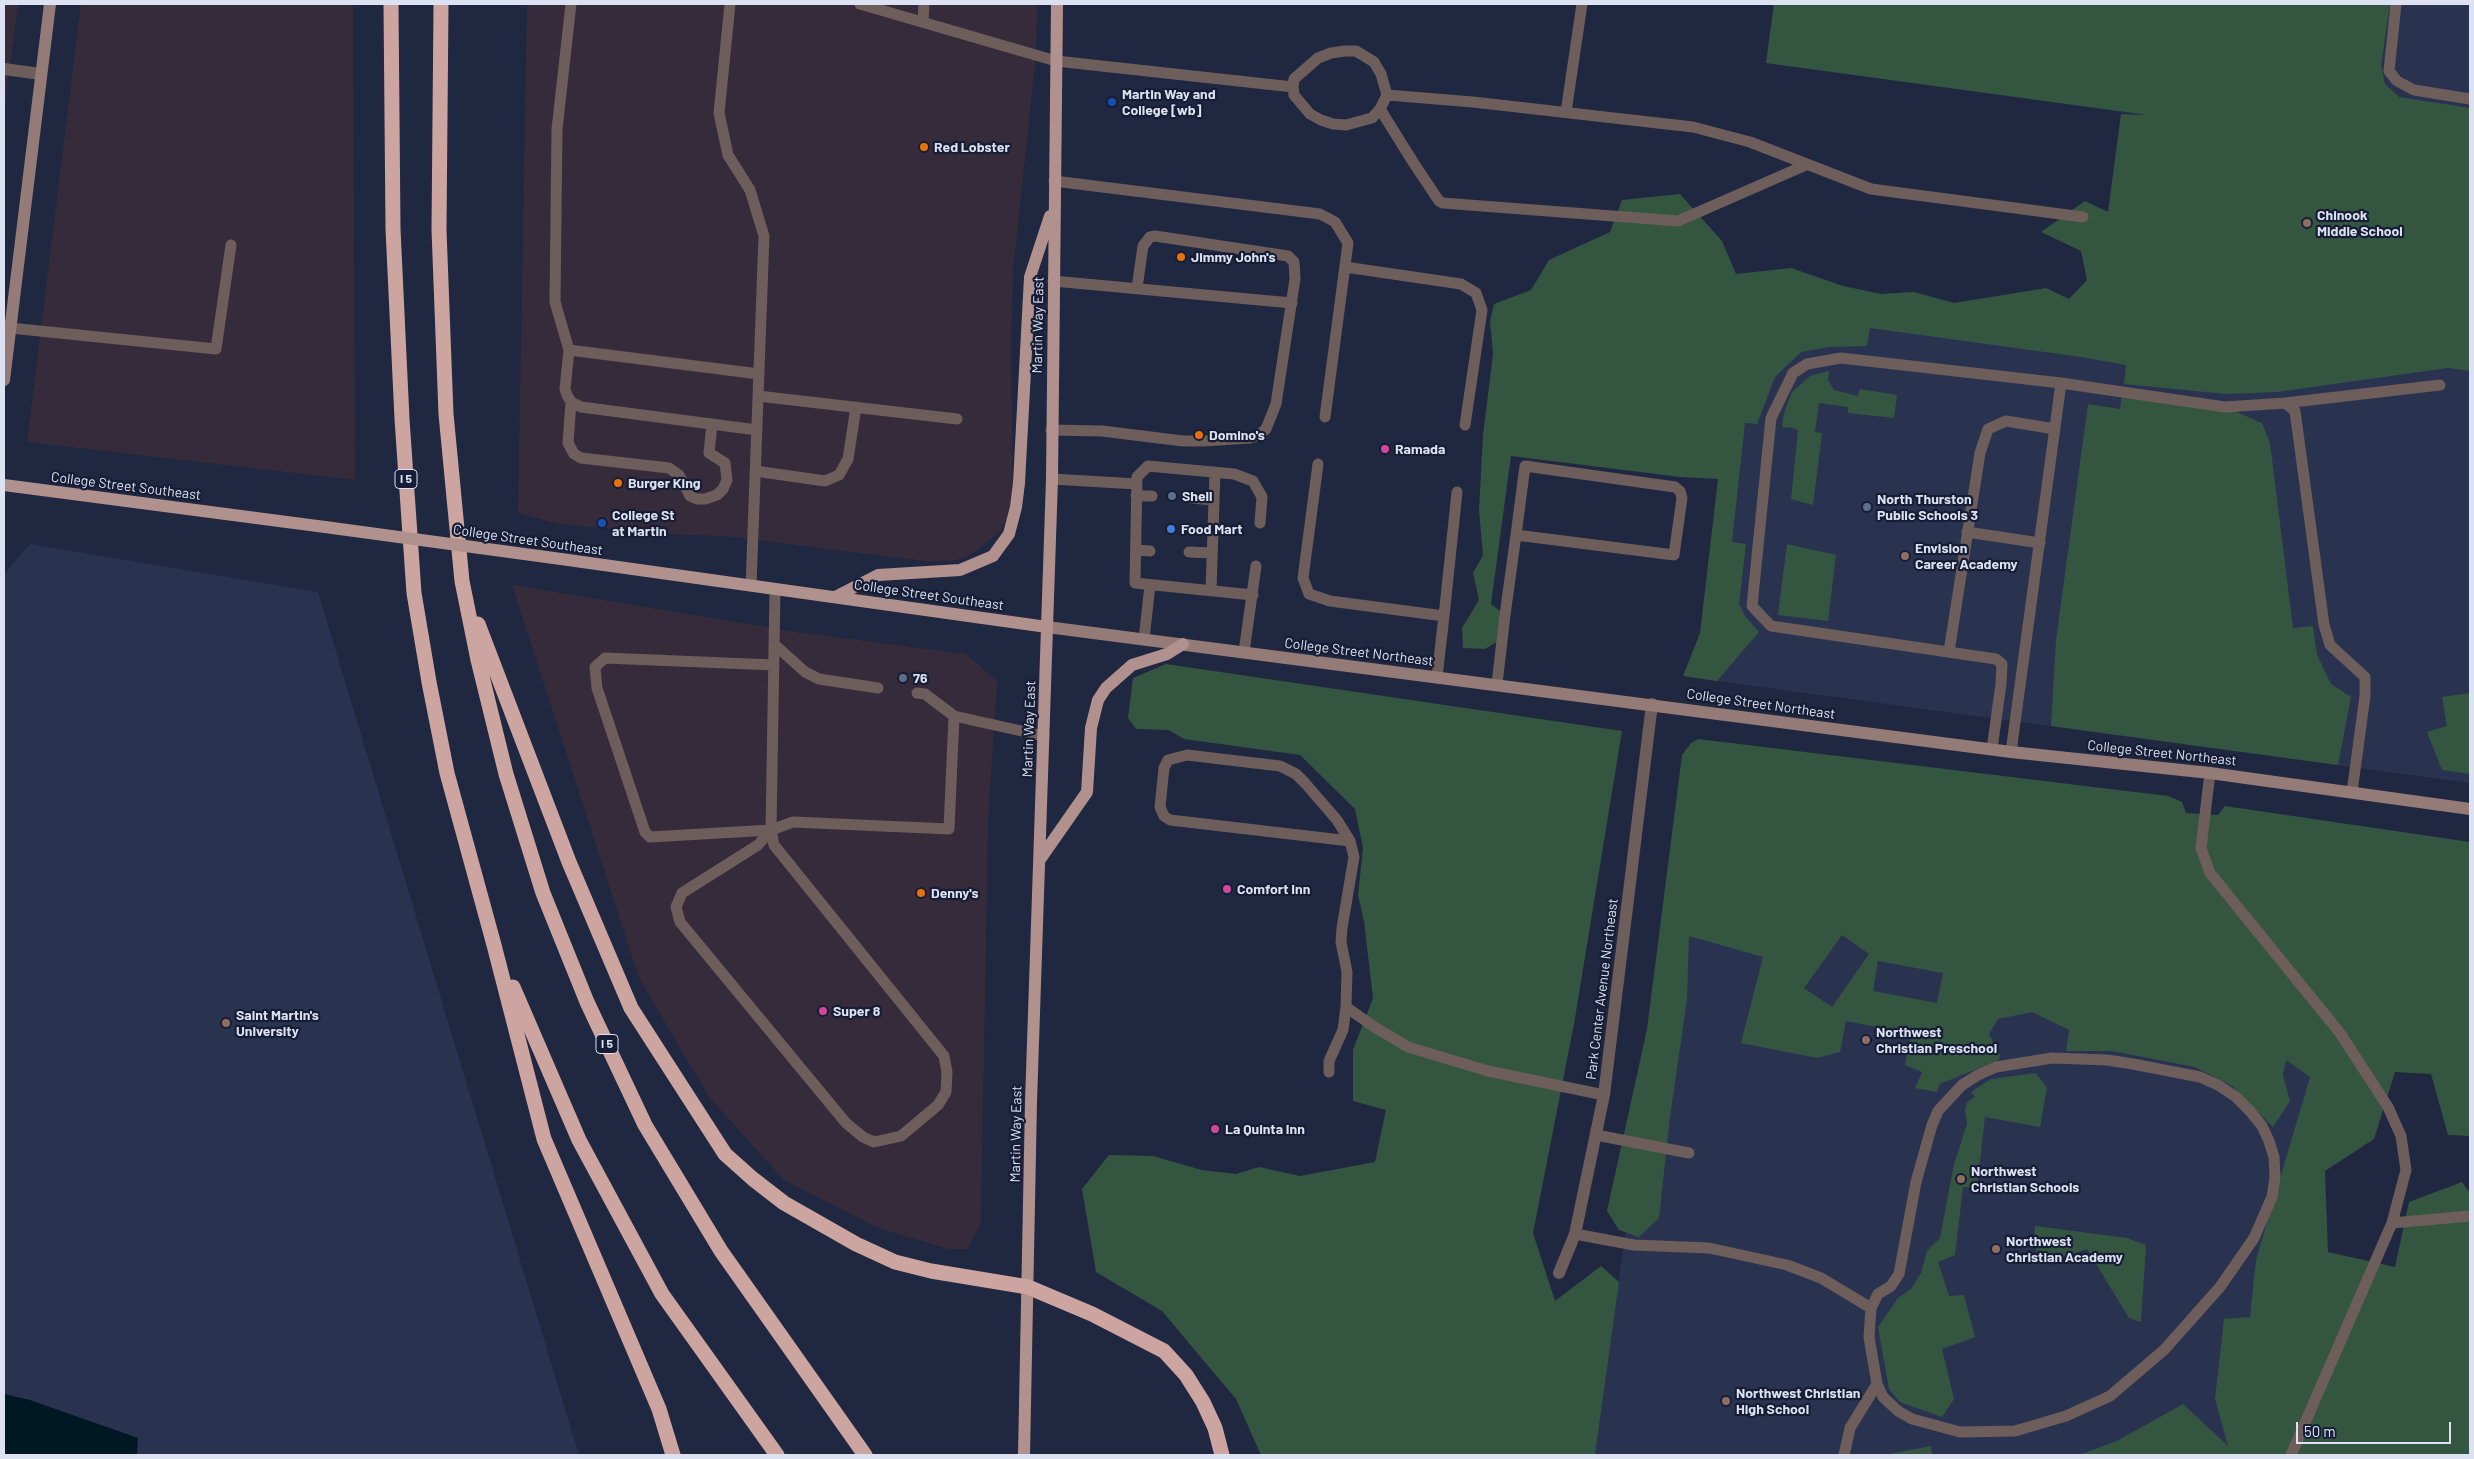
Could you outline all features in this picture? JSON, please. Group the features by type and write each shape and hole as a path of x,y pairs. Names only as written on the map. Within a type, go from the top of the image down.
{"highway":[{"name":"I 5","path":"391,4 393,229 414,592 447,773 494,945 579,1140 662,1294 777,1455"},
{"name":"I 5","path":"441,4 439,230 446,414 462,581 478,660 506,774 543,893 587,1002 645,1125 721,1251 865,1455"},
{"path":"462,581 569,862 631,1008 725,1154 784,1203 856,1244 895,1262 931,1271 1028,1287 1092,1314 1164,1352 1186,1375 1203,1402 1215,1428 1222,1455"},
{"path":"494,945 544,1139 659,1409 673,1455"}],"main road":[{"name":"Martin Way East","path":"1024,1455 1031,1102 1041,858 1052,479 1051,430 1057,4"},
{"path":"835,597 878,575 960,570 993,556 1009,534 1016,507 1019,483 1030,277 1054,204"},
{"name":"College Street Southeast","path":"4,485 561,559 1047,627"},
{"path":"1041,858 1087,792 1092,728 1098,700 1106,688 1132,665 1167,654 1183,644"}],"street":[{"path":"4,380 50,4"},
{"path":"4,69 41,74"},
{"name":"College Street Northeast","path":"1047,627 2011,752 2210,773 2470,810"},
{"name":"Park Center Avenue Northeast","path":"1559,1274 1575,1234 1604,1095 1652,704"}],"lane":[{"path":"571,4 557,129 557,312 568,340 569,350 566,389 571,402 568,443 574,454 581,458 669,468 679,476 690,496 705,499 717,495 724,489 727,480 725,463 709,453 712,424"},
{"path":"730,4 719,113 728,155 750,190 764,236 750,586"},
{"path":"860,4 1056,61 1293,87"},
{"path":"923,22 924,4"},
{"path":"1566,112 1582,4"},
{"path":"2396,4 2389,71 2397,81 2414,90 2470,99"},
{"path":"1356,51 1374,62 1381,74 1387,95 1380,109 1372,118 1360,123 1346,124 1321,120 1310,114 1294,95 1294,79 1318,58 1331,53 1356,51"},
{"path":"1387,95 1566,112 1693,127 1750,142 1871,190 2082,217"},
{"path":"1380,109 1418,170 1439,201 1443,203 1678,221 1806,165"},
{"path":"1054,181 1320,214 1335,222 1348,243 1325,417"},
{"path":"1051,430 1102,431 1183,441 1250,438 1259,435 1266,428 1276,404 1292,303 1296,269 1294,262 1288,256 1155,236 1150,237 1143,246 1137,288"},
{"path":"10,328 216,349 231,245"},
{"path":"1345,267 1461,284 1476,293 1482,310 1466,424"},
{"path":"1053,280 1292,303"},
{"path":"569,350 759,374"},
{"path":"1992,749 2002,664 1996,658 1771,626 1752,606 1772,418 1793,373 1807,364 1841,358 2062,383 2225,407 2285,403 2440,385"},
{"path":"2011,752 2062,383"},
{"path":"758,396 957,419"},
{"path":"571,402 581,407 757,430"},
{"path":"2285,403 2295,411 2324,625 2330,645 2365,677 2365,696 2352,792"},
{"path":"755,471 825,481 839,475 848,459 856,407"},
{"path":"1949,652 1980,454 1988,430 2006,421 2055,429"},
{"path":"1318,464 1304,578 1309,594 1330,602 1444,616"},
{"path":"1253,595 1135,583 1137,477 1148,466 1234,474 1254,481 1262,497 1260,524"},
{"path":"1496,684 1525,466 1675,486 1682,498 1674,555 1516,534"},
{"path":"1211,590 1215,472"},
{"path":"1052,479 1137,484"},
{"path":"1437,677 1457,492"},
{"path":"1136,496 1152,496"},
{"path":"1191,498 1214,500"},
{"path":"1967,532 2040,543"},
{"path":"1136,550 1150,551"},
{"path":"1189,552 1212,553"},
{"path":"1244,652 1256,566"},
{"path":"1144,639 1150,585"},
{"path":"771,830 758,845 682,893 676,907 680,922 846,1123 863,1137 874,1142 900,1136 938,1105 946,1092 947,1072 944,1056 774,845 771,830 775,589"},
{"path":"774,644 805,672 819,679 878,688"},
{"path":"774,665 605,658 595,667 597,688 644,832 650,837 659,838 771,830 793,822 949,829 954,716"},
{"path":"917,693 925,694 954,716 1044,736"},
{"path":"1329,1072 1329,1061 1342,1030 1346,1007 1347,972 1342,942 1342,928 1354,857 1350,841 1337,820 1305,783 1296,774 1280,766 1187,755 1168,760 1164,768 1160,807 1164,816 1170,820 1350,841"},
{"path":"2210,773 2201,848 2210,873 2340,1033 2388,1107 2401,1136 2406,1170 2392,1223 2291,1455"},
{"path":"1346,1007 1408,1047 1488,1071 1604,1095"},
{"path":"2052,1058 2078,1058 2107,1060 2167,1069 2200,1077 2218,1085 2236,1097 2262,1126 2269,1141 2274,1157 2275,1177 2272,1197 2246,1251 2186,1327 2127,1383 2088,1408 2040,1425 2015,1431 1960,1432 1934,1426 1898,1411 1883,1397 1877,1384 1869,1337 1871,1308 1878,1294 1891,1286 1899,1274 1916,1182 1932,1125 1938,1111 1962,1085 1996,1067 2052,1058"},
{"path":"1596,1135 1689,1154"},
{"path":"2392,1223 2470,1216"},
{"path":"1575,1234 1634,1245 1709,1248 1787,1265 1821,1278 1871,1308"},
{"path":"1844,1455 1850,1428 1877,1384"}],"shaded area":[{"path":"4,4 18,4 4,111"},
{"path":"81,4 353,4 355,480 27,442"},
{"path":"527,4 1037,4 1036,55 1013,270 1011,344 1013,504 1001,530 985,544 969,556 952,561 924,561 726,536 687,535 558,524 518,513"},
{"path":"1774,4 2470,4 2470,783 1695,678 1732,372 1791,268 1843,286 1881,294 1914,292 1954,303 2129,330 2159,117 1766,63"},
{"name":"Saint Martin's University","path":"30,544 318,592 579,1455 4,1455 4,574"},
{"path":"512,585 796,632 966,654 997,681 988,822 981,1222 968,1249 948,1249 878,1228 784,1180 709,1097 639,978"},
{"name":"Northwest Christian Schools","path":"1692,746 2195,994 2310,1077 2230,1455 1595,1455"},
{"path":"4,1394 30,1400 138,1438 137,1455 4,1455"}],"green space":[{"path":"1774,4 2390,4 2381,65 2385,84 2399,97 2470,108 2470,371 2448,368 2277,392 2226,394 2124,384 2126,365 1870,328 1867,346 1829,347 1801,352 1775,377 1757,424 1745,423 1732,542 1746,544 1739,604 1745,616 1759,632 1717,681 1683,676 1700,633 1718,479 1680,477 1511,456 1491,604 1505,615 1502,639 1485,649 1463,648 1462,628 1479,600 1473,573 1483,555 1479,510 1483,435 1493,354 1490,321 1494,304 1531,290 1549,260 1610,232 1622,200 1680,194 1722,241 1736,274 1791,268 1843,286 1881,294 1914,292 1954,303 2046,288 2069,299 2087,280 2081,251 2041,232 2085,201 2108,212 2121,114 2148,115 1766,63"},
{"path":"1829,371 1828,380 1834,390 1858,396 1860,389 1897,395 1894,418 1848,413 1848,407 1819,403 1815,432 1822,433 1813,505 1791,499 1798,431 1794,428 1782,427 1784,413 1792,392 1810,376"},
{"path":"2122,392 2225,407 2262,423 2270,443 2293,628 2313,626 2317,655 2331,684 2351,697 2338,765 2051,726 2056,640 2088,404 2120,409"},
{"path":"1787,544 1836,555 1828,621 1778,615"},
{"path":"1166,664 1622,731 1574,1024 1533,1233 1555,1301 1601,1266 1619,1282 1595,1455 1261,1455 1236,1399 1162,1311 1096,1272 1082,1189 1109,1155 1153,1156 1202,1170 1236,1174 1259,1167 1300,1176 1375,1162 1386,1110 1353,1101 1353,1050 1373,998 1364,921 1358,895 1363,848 1355,809 1300,755 1184,739 1169,730 1136,729 1128,718 1133,678"},
{"path":"2470,693 2470,774 2442,770 2427,732 2447,726 2442,697"},
{"path":"1698,739 2168,796 2182,802 2186,813 2218,815 2225,806 2470,842 2470,1136 2448,1135 2431,1074 2395,1072 2374,1139 2325,1171 2328,1252 2395,1267 2409,1202 2462,1182 2470,1193 2470,1455 2079,1455 2117,1441 2183,1404 2228,1446 2215,1399 2224,1319 2250,1317 2256,1260 2310,1077 2286,1060 2283,1075 2290,1101 2273,1127 2232,1086 2195,1067 2112,1051 2066,1051 2069,1030 2032,1012 1998,1019 1989,1034 2000,1055 1999,1060 1940,1084 1937,1092 1915,1088 1922,1072 1905,1065 1911,1034 1846,1021 1840,1052 1817,1058 1741,1043 1763,957 1689,936 1687,999 1670,1117 1659,1218 1639,1237 1619,1230 1607,1211 1647,1029 1682,755 1691,743","holes":["1842,935 1869,954 1832,1007 1804,988","1878,961 1943,973 1937,1003 1873,991"]},
{"path":"2036,1073 2047,1088 2040,1127 1985,1117 1977,1188 1963,1187 1955,1255 1938,1262 1949,1296 1964,1295 1975,1337 1942,1349 1954,1399 1942,1417 1900,1402 1889,1389 1878,1327 1898,1298 1911,1289 1921,1273 1927,1251 1940,1238 1954,1164 1967,1124 1965,1109 1967,1102 1975,1097 1971,1092 1991,1079"},
{"path":"2035,1226 2127,1238 2146,1245 2141,1322 2129,1318 2087,1249 2041,1265 2034,1243"},
{"path":"1931,1446 1932,1455 1888,1455 1889,1454"}],"place":[{"name":"Martin Way and College [wb]","path":"1112,102"},
{"name":"Red Lobster","path":"924,147"},
{"name":"Chinook Middle School","path":"2307,223"},
{"name":"Jimmy John's","path":"1181,257"},
{"name":"Domino's","path":"1199,435"},
{"name":"Ramada","path":"1385,449"},
{"name":"Burger King","path":"618,483"},
{"name":"Shell","path":"1172,496"},
{"name":"North Thurston Public Schools 3","path":"1867,507"},
{"name":"College St at Martin","path":"602,523"},
{"name":"Food Mart","path":"1171,529"},
{"name":"Envision Career Academy","path":"1905,556"},
{"name":"76","path":"903,678"},
{"name":"Comfort Inn","path":"1227,889"},
{"name":"Denny's","path":"921,893"},
{"name":"Super 8","path":"823,1011"},
{"name":"Saint Martin's University","path":"226,1023"},
{"name":"Northwest Christian Preschool","path":"1866,1040"},
{"name":"La Quinta Inn","path":"1215,1129"},
{"name":"Northwest Christian Schools","path":"1961,1179"},
{"name":"Northwest Christian Academy","path":"1996,1249"},
{"name":"Northwest Christian High School","path":"1726,1401"}]}
